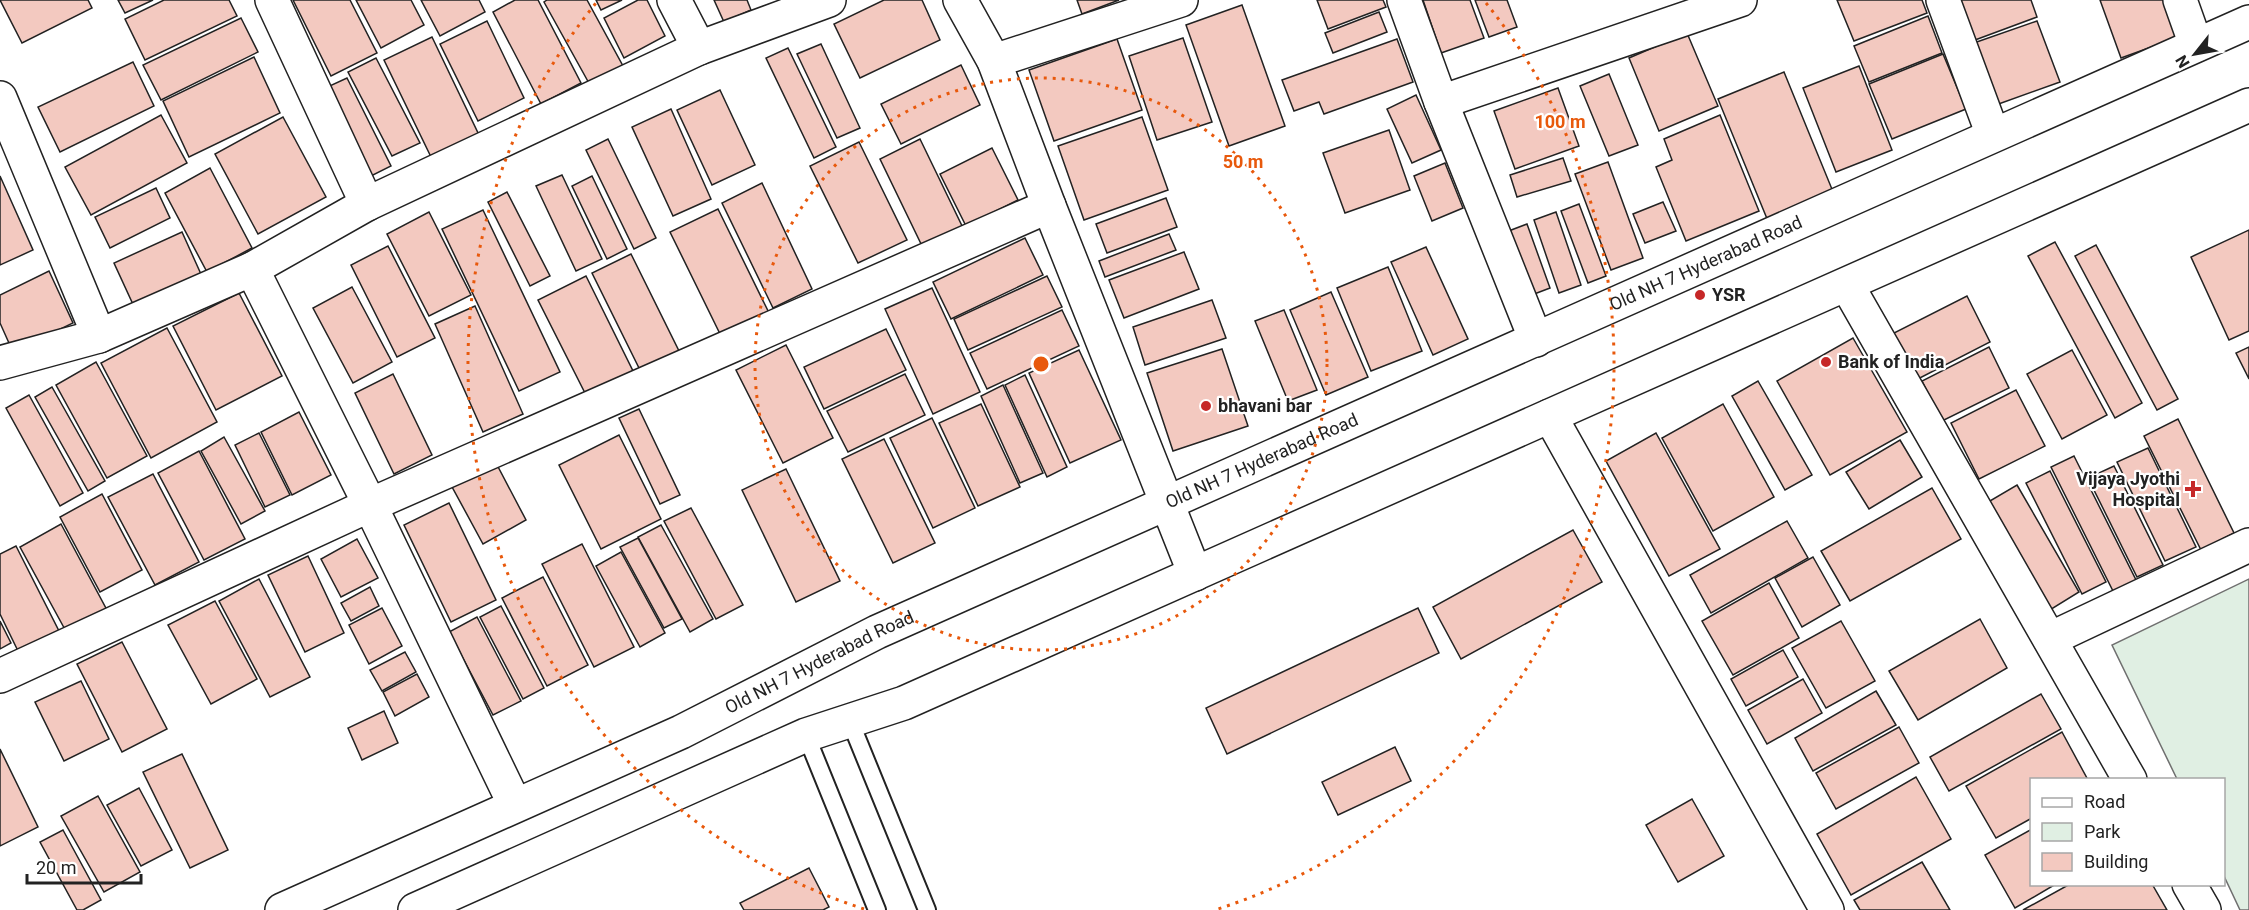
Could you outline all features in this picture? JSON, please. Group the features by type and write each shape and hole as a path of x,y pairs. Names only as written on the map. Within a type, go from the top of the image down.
{"street":[{"path":"272,0 367,204"},
{"path":"674,0 699,48"},
{"path":"0,363 99,336 252,269 367,204 699,48 829,0"},
{"path":"960,0 994,61 1195,574"},
{"path":"994,61 1181,0"},
{"path":"1404,0 1441,102 1536,340"},
{"path":"1441,102 1740,0"},
{"path":"1943,0 1993,135"},
{"path":"2180,0 2196,45"},
{"name":"Old NH 7 Hyderabad Road","path":"282,910 681,732 877,632 2249,22"},
{"path":"0,98 99,336"},
{"path":"415,910 448,903 806,735 904,703 2249,105"},
{"path":"0,676 370,504 1049,206"},
{"path":"252,269 370,504 515,805"},
{"path":"1847,285 2129,778"},
{"path":"1550,416 1827,910"},
{"path":"2050,639 2249,545"},
{"path":"2190,886 2204,910"}],"lane":[{"path":"850,721 927,910"},
{"path":"806,735 877,910"}],"green space":[{"path":"2249,579 2249,910 2240,910 2225,878 2225,778 2177,778 2112,645"}],"building":[{"path":"0,0 88,0 92,8 22,43"},
{"path":"118,0 153,0 125,13"},
{"path":"164,0 229,0 237,16 145,60 125,19"},
{"path":"293,0 350,0 377,53 331,76"},
{"path":"356,0 411,0 424,25 381,48"},
{"path":"421,0 479,0 485,12 440,36"},
{"path":"515,0 538,0 581,83 541,104 493,12"},
{"path":"547,0 587,0 623,66 590,85 544,2"},
{"path":"596,0 622,0 601,10"},
{"path":"638,0 647,0 665,36 624,58 604,18"},
{"path":"714,0 747,0 751,10 724,22"},
{"path":"884,0 922,0 940,40 860,78 834,24"},
{"path":"1077,0 1119,0 1082,14"},
{"path":"1317,0 1383,0 1386,7 1328,29"},
{"path":"1423,0 1470,0 1484,38 1441,53"},
{"path":"1475,0 1507,0 1517,27 1489,37"},
{"path":"1837,0 1922,0 1927,13 1854,41"},
{"path":"1960,0 2031,0 2037,17 1975,40"},
{"path":"2100,0 2169,0 2182,36 2121,58"},
{"path":"1242,5 1285,126 1229,146 1186,25"},
{"path":"1379,12 1387,32 1333,53 1325,33"},
{"path":"1928,16 1942,53 1869,82 1854,46"},
{"path":"241,18 258,52 161,100 143,65"},
{"path":"487,21 524,98 478,121 440,44"},
{"path":"2037,21 2060,82 1993,106 1971,44"},
{"path":"1687,33 1718,106 1659,131 1629,58"},
{"path":"432,37 479,135 432,159 384,60"},
{"path":"1183,38 1212,122 1157,140 1129,56"},
{"path":"1117,39 1142,110 1054,141 1029,70"},
{"path":"1397,39 1413,82 1324,114 1319,102 1294,111 1282,80"},
{"path":"821,44 860,128 837,138 797,54"},
{"path":"788,48 836,147 814,158 766,58"},
{"path":"1943,54 1966,109 1892,139 1869,84"},
{"path":"254,57 280,113 189,157 163,101"},
{"path":"376,58 420,143 392,156 348,72"},
{"path":"133,62 154,106 60,152 38,107"},
{"path":"961,65 980,105 901,144 881,104"},
{"path":"1859,66 1892,150 1836,172 1803,88"},
{"path":"1784,72 1836,199 1770,226 1718,99"},
{"path":"1609,74 1638,145 1609,156 1580,86"},
{"path":"347,78 391,166 367,178 323,89"},
{"path":"1558,88 1579,146 1515,169 1494,111"},
{"path":"720,90 755,165 712,185 677,110"},
{"path":"1416,95 1441,150 1412,163 1387,109"},
{"path":"671,109 711,199 673,216 632,127"},
{"path":"161,115 187,163 91,215 65,167"},
{"path":"1720,115 1759,211 1686,241 1656,167 1672,160 1664,139"},
{"path":"283,117 326,197 258,234 215,154"},
{"path":"1142,117 1168,190 1084,220 1058,146"},
{"path":"1389,130 1410,190 1345,213 1323,153"},
{"path":"608,139 656,238 634,249 586,150"},
{"path":"920,139 964,230 924,250 880,159"},
{"path":"859,142 907,240 858,263 810,166"},
{"path":"992,148 1018,200 966,226 940,174"},
{"path":"1563,158 1571,181 1517,197 1510,175"},
{"path":"1608,162 1643,258 1611,270 1575,174"},
{"path":"1445,163 1463,208 1432,221 1414,176"},
{"path":"210,168 252,248 207,272 165,193"},
{"path":"562,175 602,259 576,271 536,186"},
{"path":"0,176 33,250 0,265"},
{"path":"592,176 627,249 607,259 572,186"},
{"path":"762,183 812,289 773,308 722,203"},
{"path":"156,188 170,218 110,248 95,217"},
{"path":"507,192 550,276 530,286 488,202"},
{"path":"1166,198 1177,227 1107,253 1096,224"},
{"path":"1663,202 1676,231 1645,243 1633,214"},
{"path":"1579,204 1606,276 1588,283 1561,211"},
{"path":"718,209 772,319 724,342 670,232"},
{"path":"483,210 560,372 519,391 442,229"},
{"path":"429,212 471,295 429,316 387,234"},
{"path":"1556,212 1581,285 1559,293 1534,220"},
{"path":"1527,224 1550,288 1529,296 1506,232"},
{"path":"2249,230 2249,331 2229,340 2191,257"},
{"path":"182,232 205,283 137,313 114,263"},
{"path":"1169,234 1176,250 1105,277 1099,261"},
{"path":"1025,238 1043,275 951,319 933,282"},
{"path":"2055,242 2142,403 2115,418 2028,256"},
{"path":"2096,245 2178,399 2157,410 2075,256"},
{"path":"388,246 435,338 397,357 351,265"},
{"path":"1426,247 1468,339 1433,355 1391,262"},
{"path":"1184,252 1199,289 1124,318 1109,280"},
{"path":"631,254 679,351 640,370 592,273"},
{"path":"1388,267 1422,351 1371,371 1337,288"},
{"path":"49,271 73,323 13,352 0,323 0,295"},
{"path":"586,276 633,371 586,395 538,300"},
{"path":"1047,276 1062,307 968,350 954,319"},
{"path":"352,287 392,362 353,383 313,308"},
{"path":"932,288 980,392 933,414 885,309"},
{"path":"1331,292 1368,377 1326,395 1290,310"},
{"path":"239,293 282,376 216,410 173,326"},
{"path":"1967,296 1990,342 1914,381 1890,335"},
{"path":"1212,300 1226,338 1145,365 1133,327"},
{"path":"475,306 523,414 483,432 435,324"},
{"path":"1062,310 1079,346 987,389 970,353"},
{"path":"1284,310 1317,390 1288,401 1255,321"},
{"path":"167,328 217,422 151,458 101,363"},
{"path":"886,329 906,370 824,409 804,367"},
{"path":"1853,338 1907,432 1830,475 1777,381"},
{"path":"786,345 833,438 783,463 736,370"},
{"path":"1989,347 2009,388 1942,421 1922,381"},
{"path":"2249,347 2249,379 2236,353"},
{"path":"1222,349 1248,426 1173,451 1147,373"},
{"path":"1079,350 1121,440 1070,463 1029,373"},
{"path":"2072,350 2107,415 2062,439 2027,374"},
{"path":"96,362 147,456 107,478 56,385"},
{"path":"393,374 432,455 394,474 355,393"},
{"path":"905,374 925,415 848,452 827,411"},
{"path":"1025,375 1067,467 1047,477 1005,385"},
{"path":"1758,381 1812,475 1785,490 1732,396"},
{"path":"1003,385 1043,473 1020,483 981,396"},
{"path":"52,387 105,481 88,491 35,397"},
{"path":"2016,390 2045,446 1979,479 1951,423"},
{"path":"29,395 83,493 60,506 6,408"},
{"path":"981,404 1020,487 978,506 939,423"},
{"path":"1723,404 1774,497 1713,531 1662,438"},
{"path":"639,409 680,495 660,504 619,418"},
{"path":"299,412 331,475 292,495 261,432"},
{"path":"932,418 975,508 933,528 890,438"},
{"path":"2178,419 2234,533 2201,550 2144,436"},
{"path":"259,433 290,495 265,507 235,445"},
{"path":"1656,433 1720,549 1669,576 1606,461"},
{"path":"619,435 661,519 601,549 559,465"},
{"path":"224,437 265,511 241,524 201,451"},
{"path":"884,439 935,543 893,563 842,459"},
{"path":"1900,440 1922,477 1869,509 1846,472"},
{"path":"2148,448 2196,547 2165,561 2117,462"},
{"path":"199,451 245,539 204,560 158,473"},
{"path":"2074,456 2139,586 2116,597 2051,467"},
{"path":"495,461 526,520 483,544 451,485"},
{"path":"2114,466 2163,565 2137,577 2088,478"},
{"path":"786,469 840,581 796,602 742,490"},
{"path":"2050,471 2106,582 2082,594 2026,483"},
{"path":"153,474 199,562 155,585 108,497"},
{"path":"2017,485 2079,592 2045,613 1983,505"},
{"path":"1932,488 1961,539 1850,601 1821,551"},
{"path":"102,494 142,570 100,592 60,517"},
{"path":"449,503 496,600 451,622 404,525"},
{"path":"691,508 743,605 716,619 664,521"},
{"path":"1787,521 1808,558 1711,613 1690,575"},
{"path":"61,524 108,612 68,635 20,547"},
{"path":"661,525 713,619 690,632 638,537"},
{"path":"1573,530 1602,582 1461,659 1433,607"},
{"path":"638,538 682,619 664,628 620,547"},
{"path":"357,539 378,578 341,597 321,559"},
{"path":"582,544 634,647 594,667 542,564"},
{"path":"16,546 61,635 20,655 0,614 0,554"},
{"path":"621,552 665,633 640,647 596,566"},
{"path":"308,556 344,633 305,652 268,575"},
{"path":"1813,557 1840,605 1802,627 1775,578"},
{"path":"543,577 588,665 547,686 502,598"},
{"path":"259,579 310,677 270,697 219,601"},
{"path":"1769,583 1799,638 1733,675 1702,621"},
{"path":"370,587 379,606 351,621 341,603"},
{"path":"215,601 257,679 211,704 168,625"},
{"path":"501,606 544,688 523,699 480,617"},
{"path":"382,608 402,646 369,664 349,625"},
{"path":"1418,608 1439,653 1227,754 1206,708"},
{"path":"477,617 521,701 493,715 449,632"},
{"path":"1980,619 2007,668 1918,720 1889,671"},
{"path":"0,621 11,643 0,649"},
{"path":"1841,621 1875,681 1826,708 1792,648"},
{"path":"122,642 167,729 122,752 77,664"},
{"path":"1783,650 1798,677 1746,706 1731,679"},
{"path":"405,652 416,672 382,691 370,670"},
{"path":"417,674 429,697 395,716 383,692"},
{"path":"1803,679 1822,713 1767,744 1748,710"},
{"path":"81,681 109,739 64,761 35,702"},
{"path":"1876,691 1896,725 1813,771 1795,738"},
{"path":"2041,694 2061,729 1949,791 1930,757"},
{"path":"384,711 398,743 362,760 348,728"},
{"path":"1899,727 1919,763 1836,809 1816,773"},
{"path":"2062,732 2087,778 2030,778 2030,819 1996,838 1966,786"},
{"path":"1395,747 1411,781 1338,815 1322,782"},
{"path":"0,749 38,827 0,846"},
{"path":"182,754 228,850 190,868 143,772"},
{"path":"1916,777 1951,839 1851,895 1817,834"},
{"path":"139,788 172,850 141,866 107,805"},
{"path":"98,796 140,872 104,892 61,816"},
{"path":"1692,799 1724,856 1678,882 1646,825"},
{"path":"63,830 101,900 83,910 77,910 40,842"},
{"path":"2030,830 2030,886 2053,886 2015,908 1985,855"},
{"path":"1922,862 1950,910 1860,910 1854,900"},
{"path":"809,868 829,907 823,910 744,910 740,903"},
{"path":"2066,886 2153,886 2167,910 2023,910"}],"place":[{"name":"YSR","path":"1700,295"},
{"name":"Bank of India","path":"1826,362"},
{"name":"bhavani bar","path":"1206,406"},
{"name":"Vijaya Jyothi Hospital","path":"2193,489"}]}
